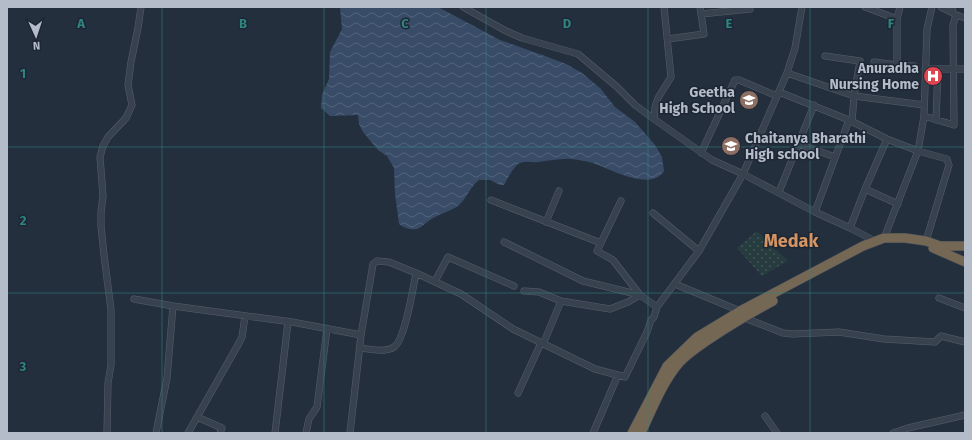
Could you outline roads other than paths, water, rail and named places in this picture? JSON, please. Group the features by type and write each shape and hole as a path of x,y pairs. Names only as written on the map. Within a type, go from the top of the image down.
{"highway":[{"path":"641,433 663,389 680,362 741,314 863,246 880,240 905,238 940,246 965,246"},
{"path":"632,433 666,366 697,337 741,314 880,245 899,243 923,244 965,262"}],"street":[{"path":"107,433 108,382 111,365 111,310 101,226 103,196 100,157 103,146 108,137 126,118 132,105 128,85 141,7"},
{"path":"463,7 506,31 578,54 616,86 635,105 712,160 779,192 815,212 880,240 898,204 918,151 924,116 927,29 932,7"},
{"path":"654,119 655,107 658,98 671,78 664,7"},
{"path":"350,433 361,335 373,264 377,261 389,262 434,281 461,294 510,327 541,343 595,369 625,377 651,320 654,317 657,307 700,251 743,174 787,73 795,48 802,7"},
{"path":"865,7 897,19"},
{"path":"897,65 897,19 900,7"},
{"path":"941,7 953,11 965,18"},
{"path":"668,38 704,34 701,10 750,9"},
{"path":"924,116 954,125 953,11"},
{"path":"815,212 850,121 860,62 825,56"},
{"path":"874,62 914,66"},
{"path":"925,69 965,69"},
{"path":"936,120 938,69"},
{"path":"787,73 854,96 924,106"},
{"path":"701,153 735,80 740,80 814,105 886,139 918,151 947,159 949,165 926,242"},
{"path":"779,192 814,105"},
{"path":"850,228 886,139"},
{"path":"799,144 835,157"},
{"path":"865,189 898,204"},
{"path":"546,222 559,191"},
{"path":"491,200 601,243"},
{"path":"621,201 597,251 613,260 640,295 657,307"},
{"path":"653,213 700,251"},
{"path":"504,242 583,281 640,295"},
{"path":"434,281 448,257 514,286"},
{"path":"360,348 385,350 393,348 397,344 404,328 416,273"},
{"path":"675,284 783,333 839,332 884,339 935,342 941,336 965,342"},
{"path":"524,291 539,292 561,301 610,309 628,302 640,295"},
{"path":"939,298 965,308"},
{"path":"134,299 288,322 361,335"},
{"path":"518,393 541,343 544,342 561,301"},
{"path":"156,433 167,378 173,306"},
{"path":"188,433 242,337 245,316"},
{"path":"275,433 288,322"},
{"path":"306,433 309,419 317,407 328,329 325,328"},
{"path":"593,433 618,375"},
{"path":"893,433 965,415"},
{"path":"766,416 777,433"},
{"path":"197,417 222,428 220,433"}],"water":[{"path":"340,7 438,7 500,40 566,64 582,73 600,88 615,107 635,122 655,145 662,157 664,171 658,177 640,179 620,174 593,163 575,159 523,162 515,167 504,185 500,185 490,180 479,180 463,201 455,208 433,218 417,229 403,227 399,224 395,194 394,168 387,156 378,150 363,132 359,124 358,115 330,116 321,108 322,95 329,79 330,52 342,29"}],"place":[{"name":"Anuradha Nursing Home","path":"933,76"},
{"name":"Geetha High School","path":"749,100"},
{"name":"Chaitanya Bharathi High school","path":"731,146"}],"district":[{"name":"Medak","path":"791,241"}]}
